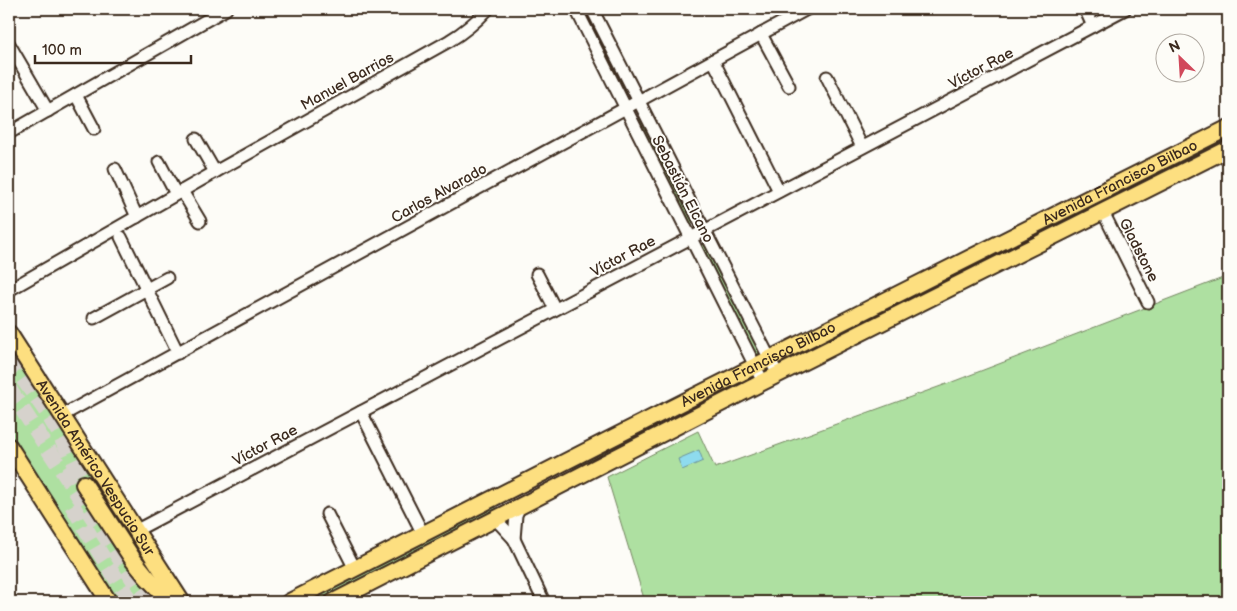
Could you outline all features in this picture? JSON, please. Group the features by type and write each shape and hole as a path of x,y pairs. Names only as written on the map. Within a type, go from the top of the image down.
{"highway":[{"path":"84,484 134,560 171,602"}],"main road":[{"name":"Avenida Francisco Bilbao","path":"289,602 1228,128"},
{"name":"Avenida Francisco Bilbao","path":"333,602 763,382 1228,149"},
{"name":"Avenida Américo Vespucio Sur","path":"9,333 182,602"},
{"path":"9,446 109,602"},
{"path":"497,519 499,506 517,486"}],"street":[{"path":"9,133 226,9"},
{"name":"Manuel Barrios","path":"9,290 179,192 449,41 468,29 488,9"},
{"name":"Sebastián Elcano","path":"576,9 763,382"},
{"name":"Sebastián Elcano","path":"592,9 778,375"},
{"name":"Carlos Alvarado","path":"61,416 807,9"},
{"path":"1085,9 1094,26"},
{"name":"Víctor Rae","path":"135,531 1125,9"},
{"path":"761,34 789,86"},
{"path":"9,44 48,110"},
{"path":"714,60 779,191"},
{"path":"827,77 862,147"},
{"path":"76,95 94,129"},
{"path":"196,139 215,172"},
{"path":"159,162 200,222"},
{"path":"114,169 137,217"},
{"name":"Gladstone","path":"1103,212 1148,302"},
{"path":"121,237 178,352"},
{"path":"537,274 555,309"},
{"path":"94,318 167,278"},
{"path":"361,412 423,534"},
{"path":"514,539 516,515 519,508"},
{"path":"327,514 355,569"},
{"path":"497,519 514,539 544,602"}],"green space":[{"path":"580,9 587,9 629,93 623,94"},
{"path":"643,117 695,222 692,224 688,222 637,120"},
{"path":"1228,136 1228,140 787,364 779,365 778,363"},
{"path":"704,244 760,352 759,354 756,353 703,252 702,247"},
{"path":"1228,276 1228,602 645,602 607,477 698,431 715,468 952,382"},
{"path":"9,350 73,447 157,581 162,602 119,602 9,433"},
{"path":"658,425 630,444 559,479 577,466"},
{"path":"494,507 497,508 493,514 319,602 308,602 322,593"}],"water":[{"path":"699,450 703,461 682,470 678,459"}],"tunnel":[{"path":"9,359 57,429 84,484"},
{"path":"9,389 148,602"},
{"path":"72,505 131,602"}]}
